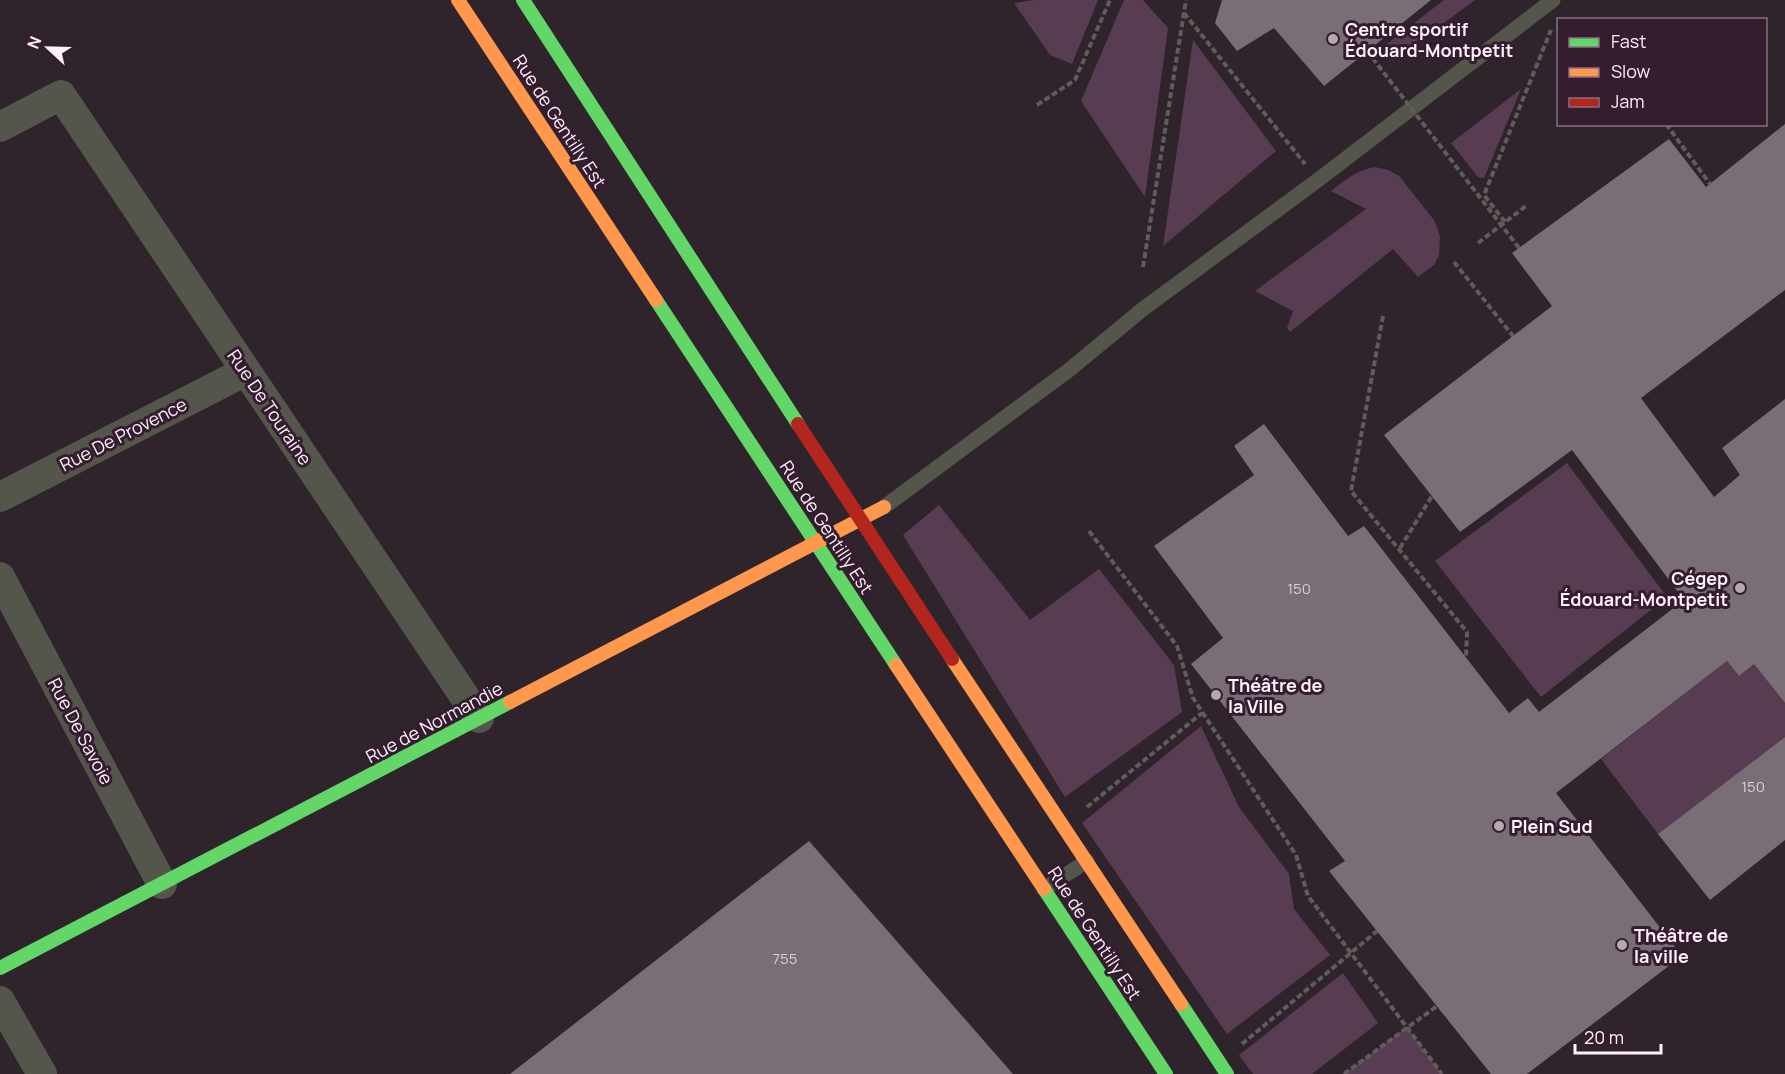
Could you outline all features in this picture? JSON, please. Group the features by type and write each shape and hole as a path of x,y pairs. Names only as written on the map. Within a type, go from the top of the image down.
{"street":[{"name":"Rue de Gentilly Est","path":"458,0 1166,1074"},
{"name":"Rue de Gentilly Est","path":"523,0 860,520 1227,1074"},
{"name":"Rue De Touraine","path":"0,127 61,95 479,718"},
{"name":"Rue De Provence","path":"0,497 246,371"},
{"name":"Rue de Normandie","path":"0,968 884,507"},
{"name":"Rue De Savoie","path":"0,577 162,884"},
{"path":"0,1001 42,1074"}],"lane":[{"path":"884,507 1085,357 1162,294 1318,180 1553,0"},
{"path":"1044,889 1087,861"}],"path":[{"path":"1037,105 1075,80 1110,0"},
{"path":"1143,267 1186,0"},
{"path":"1184,12 1318,180"},
{"path":"1505,222 1484,195 1553,24"},
{"path":"1367,51 1519,248"},
{"path":"1667,126 1710,184"},
{"path":"1478,243 1526,206"},
{"path":"1454,262 1513,336"},
{"path":"1383,316 1351,491 1467,632 1466,656"},
{"path":"1400,548 1432,496"},
{"path":"1089,531 1177,646 1193,698 1296,855 1308,896 1442,1074"},
{"path":"1086,808 1202,712"},
{"path":"1237,1048 1377,931"},
{"path":"1344,1074 1437,1006"}],"shaded area":[{"path":"1035,0 1098,0 1072,64 1050,55 1014,3"},
{"path":"1124,0 1143,0 1168,28 1145,197 1081,101"},
{"path":"1444,0 1475,0 1393,61 1383,47"},
{"path":"1193,40 1276,151 1163,246"},
{"path":"1521,89 1484,178 1478,177 1451,143"},
{"path":"1375,167 1399,176 1434,220 1440,237 1439,255 1434,265 1418,277 1393,249 1290,332 1287,328 1293,311 1255,291 1366,209 1331,191 1357,173"},
{"path":"1567,463 1667,597 1541,697 1435,561"},
{"path":"939,505 1030,620 1099,569 1174,665 1182,712 1065,797 903,535"},
{"path":"1727,661 1739,676 1754,664 1785,703 1785,737 1658,834 1601,759"},
{"path":"1201,726 1239,807 1289,874 1294,909 1330,955 1227,1034 1082,823"},
{"path":"1343,973 1378,1023 1312,1074 1253,1074 1239,1055"},
{"path":"1407,1027 1442,1074 1344,1074"}],"building":[{"name":"Centre sportif Édouard-Montpetit","path":"1222,0 1431,0 1324,86 1274,28 1237,51 1215,23"},
{"path":"1785,124 1785,290 1641,398 1714,497 1740,475 1722,448 1785,399 1785,703 1754,664 1739,676 1727,661 1556,793 1682,956 1527,1074 1491,1074 1329,871 1345,861 1191,664 1223,638 1154,546 1254,475 1234,446 1264,424 1348,536 1364,526 1509,713 1528,698 1539,712 1684,600 1572,450 1460,532 1384,435 1552,306 1512,253 1669,139 1706,187"},
{"path":"1785,737 1785,840 1710,900 1658,834"},
{"path":"809,841 1013,1074 510,1074"}],"traffic: fast":[{"path":"523,0 798,424"},
{"path":"656,300 896,665"},
{"path":"0,968 510,702"},
{"path":"1044,889 1166,1074"},
{"path":"1181,1004 1227,1074"}],"traffic: slow":[{"path":"458,0 656,300"},
{"path":"510,702 884,507"},
{"path":"952,659 1181,1004"},
{"path":"896,665 1044,889"}],"traffic: jam":[{"path":"798,424 952,659"}],"place":[{"name":"Centre sportif Édouard-Montpetit","path":"1333,39"},
{"name":"Cégep Édouard-Montpetit","path":"1740,588"},
{"name":"Théâtre de la Ville","path":"1216,695"},
{"name":"Plein Sud","path":"1499,826"},
{"name":"Théâtre de la ville","path":"1622,945"}]}
